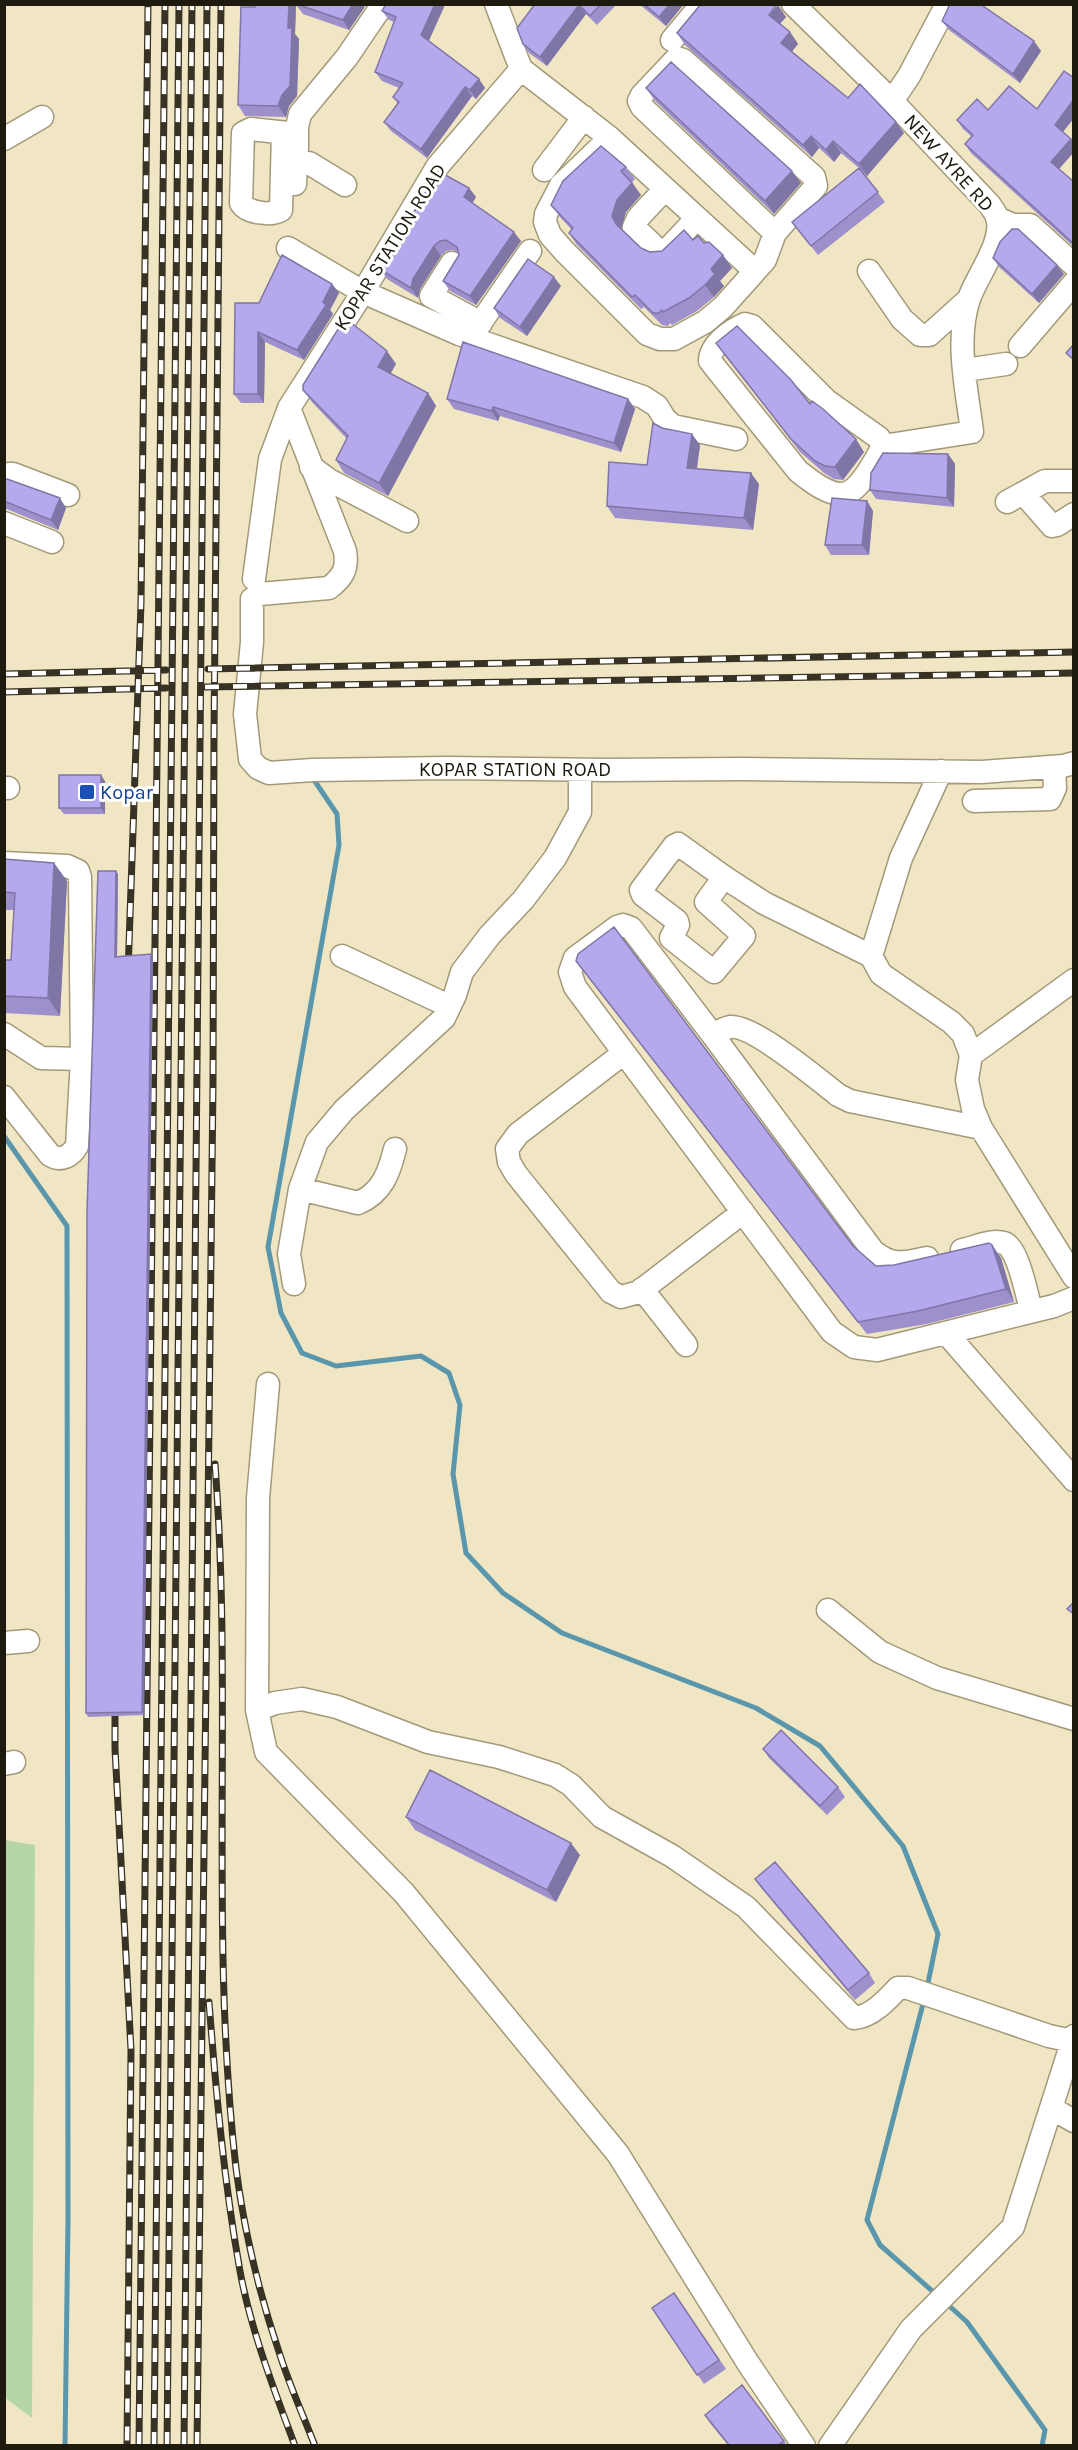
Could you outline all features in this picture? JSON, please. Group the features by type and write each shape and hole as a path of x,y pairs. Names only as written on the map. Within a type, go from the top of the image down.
{"street":[{"path":"291,221 296,163 290,133 300,114 347,57 383,4"},
{"path":"496,4 521,69 610,138 755,271"},
{"path":"672,40 702,4"},
{"name":"NEW AYRE RD","path":"793,4 892,101 990,206 998,218 994,247 969,299 963,337 972,432 883,446"},
{"path":"892,101 909,76 947,4"},
{"path":"610,138 561,185 546,214 545,222 550,235 565,252 648,334 660,339 674,339 705,322 723,307 765,260 775,232 816,186 814,177 683,60 677,58 642,95 639,101 642,107 775,232"},
{"name":"KOPAR STATION ROAD","path":"254,579 270,459 288,408 363,291 437,167 521,69"},
{"path":"4,139 42,117"},
{"path":"544,170 584,117"},
{"path":"296,163 309,163 345,185"},
{"path":"665,189 638,218 634,227 659,251 666,251 697,218"},
{"path":"998,218 1013,225 1030,225 1074,265"},
{"path":"288,248 363,291 476,331 644,397 657,406 665,419 674,426 735,438"},
{"path":"476,331 530,251"},
{"path":"453,263 431,296 476,331"},
{"path":"869,271 902,319 920,335 929,335 969,299"},
{"path":"965,370 1013,355 1074,283"},
{"path":"749,324 827,401 879,438 883,446 874,463 851,492 843,494 816,486 798,471 710,361 710,352 739,327 749,324"},
{"path":"288,408 311,467 328,480 407,521"},
{"name":"KOPAR STATION ROAD","path":"311,467 345,551 346,571 329,588 260,594 252,599 252,642 245,714 250,759 258,768 269,772 741,768 982,772 1066,760"},
{"path":"4,480 9,474 13,474 68,495"},
{"path":"1074,481 1045,481 1015,498 1052,526 1074,514"},
{"path":"4,523 52,542"},
{"path":"974,801 1050,799 1066,760"},
{"path":"294,1284 289,1254 300,1189 317,1142 344,1110 444,1018 462,972 555,858 580,812 580,770"},
{"path":"871,956 901,858 941,771"},
{"path":"724,877 707,898 707,904 744,936 713,972 671,938 678,925 677,921 643,895 642,890 674,846 678,844 764,903 871,956 882,974 951,1022 963,1034 971,1055 967,1080 973,1109 981,1128 1074,1277"},
{"path":"4,863 67,866 78,871 80,877 82,1059 77,1146 72,1154 64,1158 55,1158 50,1155 4,1097"},
{"path":"714,911 738,906 749,893"},
{"path":"1031,1310 1013,1250 1005,1243 997,1242 900,1264 885,1260 873,1251 632,928 623,925 617,927 575,958 570,972 575,987 832,1332 854,1347 877,1350 1054,1306 1074,1298"},
{"path":"342,956 449,1006"},
{"path":"971,1055 1074,980"},
{"path":"712,1034 732,1027 745,1030 769,1044 838,1095 850,1101 981,1128"},
{"path":"4,1034 41,1058 82,1059"},
{"path":"624,1053 518,1134 507,1149 509,1162 516,1174 611,1292 621,1297 631,1296 642,1289 743,1212"},
{"path":"300,1189 358,1203 374,1194 384,1182 395,1149"},
{"path":"642,1289 686,1345"},
{"path":"947,1334 1074,1480"},
{"path":"268,1383 258,1498 257,1710 266,1752 404,1893 618,2154 748,2363 804,2445"},
{"path":"828,1610 880,1652 937,1678 1074,1719"},
{"path":"4,1642 28,1641"},
{"path":"257,1710 275,1703 302,1699 337,1707 428,1742 499,1757 555,1774 571,1785 602,1817 672,1856 746,1907 854,2018 859,2018 881,2005 898,1988 908,1988 1049,2036 1073,2039 1013,2227 911,2329 830,2445"},
{"path":"1052,2108 1074,2121"}],"green space":[{"path":"5,1840 35,1845 32,2418 4,2397"}],"building":[{"path":"256,4 289,4 288,28 292,28 290,86 282,95 278,106 238,105 241,7 255,7"},
{"path":"296,4 353,4 343,20"},
{"path":"386,4 435,4 421,35 479,79 470,90 465,87 421,149 384,122 399,102 393,97 403,83 375,72 396,17 382,11"},
{"path":"535,4 601,4 590,16 579,5 540,57 523,44 517,28"},
{"path":"644,4 670,4 659,17"},
{"path":"701,4 777,4 769,15 790,32 781,43 848,98 860,84 896,122 859,164 833,141 826,150 811,136 803,145 677,33"},
{"path":"950,4 980,4 1034,41 1013,74 942,21"},
{"path":"671,62 792,171 765,201 646,88"},
{"path":"1064,71 1074,78 1074,99 1055,125 1071,139 1051,162 1074,182 1074,244 965,144 973,135 957,120 977,99 988,110 1009,86 1037,109"},
{"path":"601,146 626,167 621,171 632,183 617,200 612,216 616,224 641,248 650,252 662,251 684,230 693,240 698,236 704,243 709,242 723,255 711,269 715,274 705,285 689,298 663,312 662,310 659,313 653,313 635,295 632,297 569,233 573,228 551,205 563,181"},
{"path":"859,168 878,192 811,246 792,222"},
{"path":"438,171 469,188 464,197 514,232 470,296 443,281 459,255 457,247 446,240 434,246 413,279 411,288 381,270 414,217 412,215"},
{"path":"1012,229 1018,229 1057,265 1032,294 993,258 1000,242"},
{"path":"282,255 332,284 323,302 326,305 297,350 258,332 258,394 234,394 235,303 259,303"},
{"path":"528,259 554,277 520,327 494,308"},
{"path":"345,318 387,351 378,367 428,393 379,483 336,460 348,436 303,390 303,385"},
{"path":"737,326 791,380 810,404 812,401 823,409 856,439 835,467 825,466 815,461 791,439 716,343"},
{"path":"463,342 628,399 614,443 493,407 492,411 447,399"},
{"path":"1074,344 1074,360 1066,353"},
{"path":"653,423 662,428 692,434 687,468 751,473 744,518 607,506 609,462 647,465"},
{"path":"883,453 948,454 947,498 870,490 871,473"},
{"path":"7,479 60,498 51,520 4,501 4,481"},
{"path":"832,498 867,501 862,545 825,545"},
{"path":"59,775 101,775 101,808 59,808"},
{"path":"4,859 54,863 48,998 4,996 4,960 11,960 15,893 4,892"},
{"path":"98,871 116,871 115,957 151,954 142,1712 86,1713 87,1212"},
{"path":"614,927 853,1246 876,1266 894,1265 989,1243 992,1245 1006,1289 918,1311 858,1322 576,961 578,954"},
{"path":"1074,1602 1074,1614 1067,1609"},
{"path":"781,1730 838,1787 820,1806 763,1749"},
{"path":"430,1770 571,1843 547,1890 406,1817"},
{"path":"775,1862 869,1973 848,1990 755,1879"},
{"path":"674,2293 719,2360 697,2375 652,2308"},
{"path":"742,2385 784,2441 778,2445 729,2445 705,2415"}],"waterway":[{"path":"312,777 337,814 339,845 268,1247 281,1313 302,1353 336,1366 421,1356 449,1373 460,1405 453,1474 466,1553 503,1593 562,1633 756,1708 820,1746 903,1846 938,1934 927,1988"},
{"path":"4,1136 67,1226 68,2219 65,2446"},
{"path":"924,2000 867,2220 880,2245 938,2296"},
{"path":"945,2302 967,2322 1045,2430 1042,2446"}],"railway":[{"path":"128,973 141,603 148,4"},
{"path":"139,2446 165,4"},
{"path":"154,2446 179,4"},
{"path":"167,2446 192,4"},
{"path":"184,2446 207,4"},
{"path":"197,2446 213,1084 221,4"},
{"path":"208,669 1074,652"},
{"path":"4,674 166,670"},
{"path":"205,687 1074,673"},
{"path":"4,692 166,688"},
{"path":"215,1464 222,1640 224,1992 228,2080 236,2168 248,2238 265,2307 287,2376 315,2446"},
{"path":"115,1699 115,1749 131,2050 127,2446"},
{"path":"209,2002 221,2137 240,2271 257,2338 295,2446"}],"place":[{"name":"Kopar","path":"87,792"}]}
